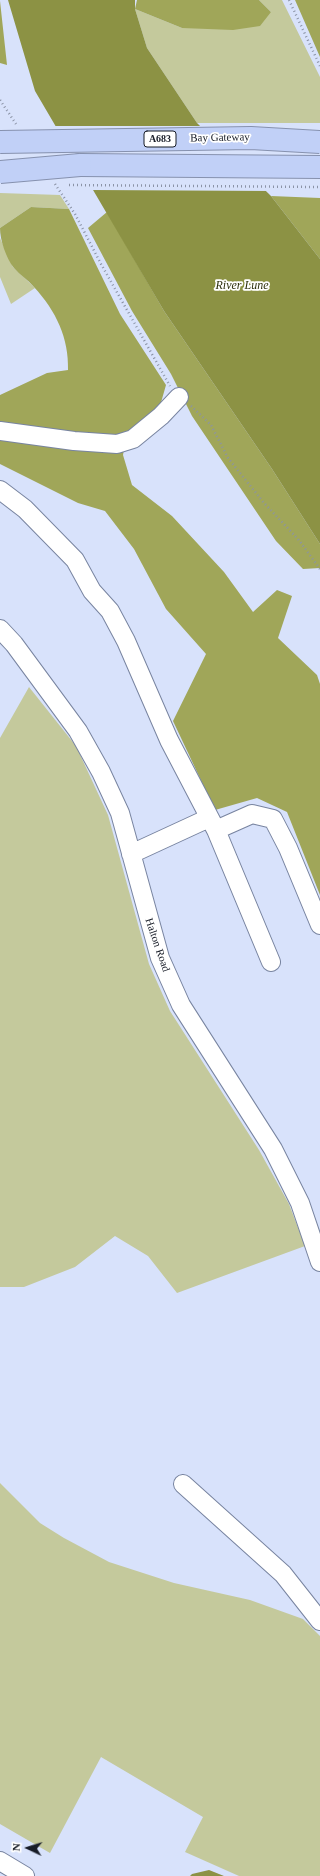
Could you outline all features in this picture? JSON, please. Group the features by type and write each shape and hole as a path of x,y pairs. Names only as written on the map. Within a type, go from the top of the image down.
{"highway":[{"name":"Bay Gateway","path":"0,142 251,138 320,142"},
{"path":"0,172 80,165"},
{"path":"0,166 264,165 320,167"}],"street":[{"path":"0,431 74,441 117,444 133,440 161,416 179,397"},
{"path":"0,490 25,509 75,560 92,591 110,611 126,641 169,740 213,824 271,962"},
{"name":"Halton Road","path":"0,629 14,644 78,731 101,772 120,813 130,854 160,958 182,1005 273,1149 300,1203 320,1262"},
{"path":"130,854 213,824 252,814 273,819 288,848 320,925"},
{"path":"184,1484 283,1574 320,1621"},
{"path":"0,1861 25,1876"}],"path":[{"path":"289,0 320,66"},
{"path":"0,100 20,129"},
{"path":"53,180 75,214 168,383 179,397 195,409 211,425 228,458 264,503 298,539 320,569"},
{"path":"54,185 320,186"}],"shaded area":[{"path":"137,0 259,0 271,12 260,26 233,30 182,28 135,9"},
{"path":"259,0 282,0 320,77 320,123 197,123 147,48 135,9 182,28 271,12"},
{"path":"295,0 320,0 320,57"},
{"path":"0,1 7,65 0,63"},
{"path":"0,193 60,195 69,209 31,207 0,228"},
{"path":"271,196 320,198 320,259"},
{"path":"31,207 69,209 120,314 166,385 160,406 126,439 123,455 132,485 172,516 224,572 253,612 277,590 292,596 278,638 317,675 320,684 320,895 287,812 257,798 215,810 173,721 206,654 166,609 134,549 105,511 78,503 0,464 0,395 47,373 68,370 66,347 55,315 32,284 16,271 11,264 1,238 0,228"},
{"path":"107,212 164,311 272,469 320,544 320,568 303,569 276,541 192,416 171,374 132,311 88,228"},
{"path":"0,238 13,267 35,288 11,304 0,277"},
{"path":"29,687 76,746 108,815 149,964 170,1011 259,1150 289,1204 305,1246 177,1293 148,1256 115,1236 75,1267 24,1287 0,1287 0,738"},
{"path":"0,1483 40,1523 64,1538 109,1562 174,1583 250,1600 303,1619 320,1636 320,1876 239,1876 185,1852 203,1817 101,1757 50,1853 0,1824"}],"water":[{"name":"River Lune","path":"8,0 135,0 135,9 147,48 197,123 271,196 320,259 320,544 272,469 164,311 35,91"},
{"path":"209,1870 224,1876 190,1876 192,1874"}],"pier":[{"path":"53,126 202,126 269,191 91,190"}]}
